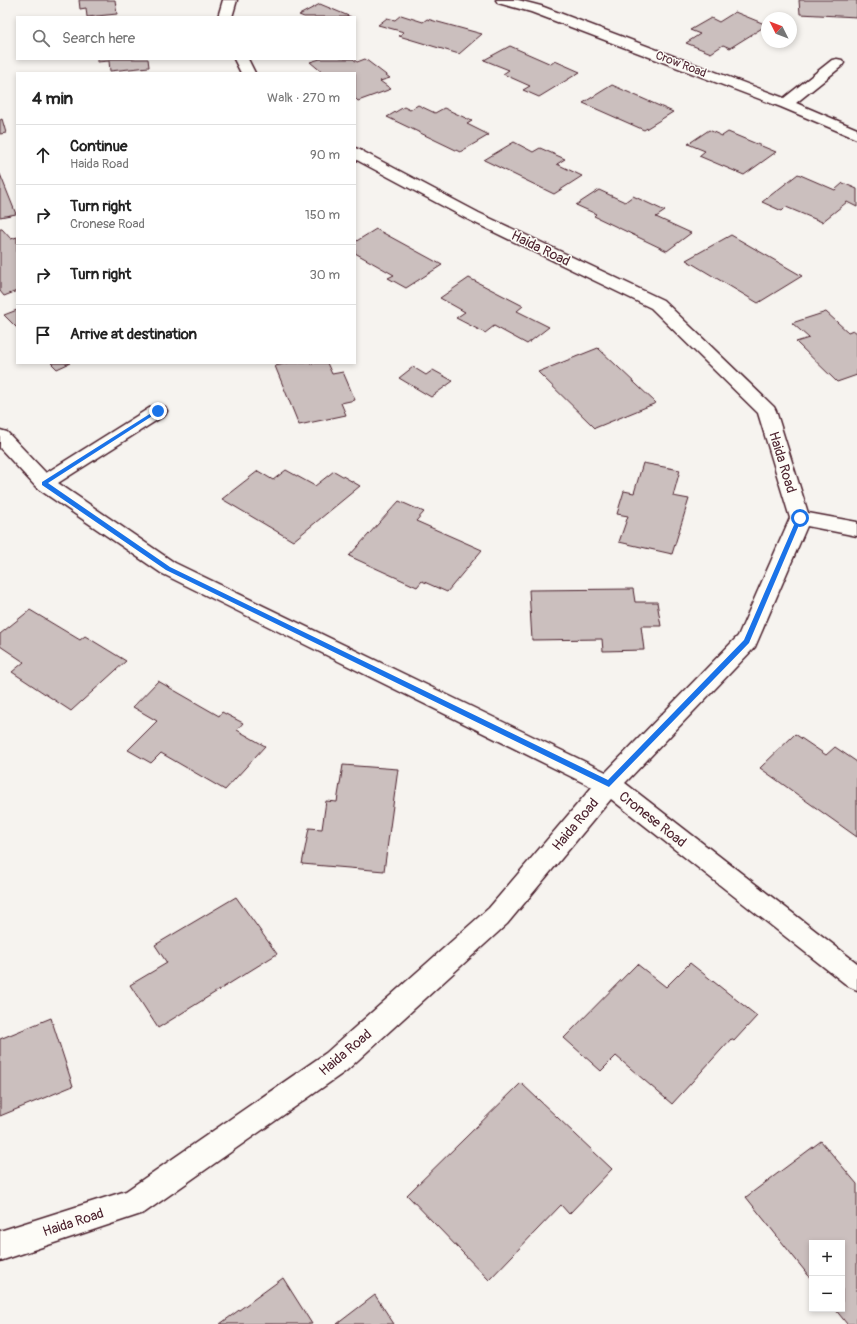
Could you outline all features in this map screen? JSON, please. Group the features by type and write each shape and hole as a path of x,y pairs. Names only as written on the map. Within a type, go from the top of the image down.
{"street":[{"path":"225,16 230,0"},
{"name":"Crow Road","path":"503,0 536,8 786,104 857,134"},
{"path":"242,60 248,72"},
{"path":"786,104 837,63"},
{"name":"Haida Road","path":"0,1246 134,1203 336,1062 498,916 609,784 747,642 800,518 767,410 657,304 472,216 356,155"},
{"path":"44,483 158,411"},
{"name":"Cronese Road","path":"0,436 44,483 168,568 609,784 857,978"},
{"path":"800,518 857,530"}],"building":[{"path":"79,0 115,0 117,14 87,16 86,8 80,9"},
{"path":"799,0 857,0 857,17 800,14"},
{"path":"320,4 349,16 302,16 299,15"},
{"path":"735,12 761,23 761,29 730,48 723,45 711,53 686,43 700,34 690,30 711,18 719,22"},
{"path":"401,15 423,22 427,19 482,34 459,54 399,36 404,32 378,25 387,18 395,20"},
{"path":"510,46 551,64 555,61 580,72 539,97 523,90 530,86 503,74 509,70 484,60"},
{"path":"365,59 390,78 380,81 391,89 358,101 356,99 356,72 322,72 310,62 317,60 354,60 357,62"},
{"path":"97,60 148,60 149,67 110,71 109,61 97,62"},
{"path":"612,85 673,112 644,130 583,103"},
{"path":"418,105 435,113 444,108 472,121 467,124 489,135 460,152 387,117 404,107 410,110"},
{"path":"2,119 6,133 0,134 0,120"},
{"path":"709,130 722,136 728,132 776,152 744,175 699,156 705,151 688,144"},
{"path":"514,142 533,152 540,148 565,159 557,164 582,176 554,194 484,160"},
{"path":"0,174 16,214 0,217"},
{"path":"798,174 835,190 843,183 857,189 857,207 847,202 822,222 786,207 782,211 762,202"},
{"path":"599,190 625,202 633,196 665,211 656,217 691,233 667,251 594,216 596,214 576,205"},
{"path":"0,229 2,229 11,239 16,237 16,291 4,296 0,291"},
{"path":"376,229 442,265 406,288 388,278 394,275 356,254 356,241"},
{"path":"731,235 802,276 758,303 686,260"},
{"path":"469,278 523,306 517,311 549,327 527,344 494,326 485,333 456,318 465,312 440,298"},
{"path":"16,310 16,327 4,315"},
{"path":"826,312 848,332 853,330 857,333 857,375 837,382 796,342 809,338 792,323"},
{"path":"598,348 656,403 595,428 538,372"},
{"path":"52,364 68,364 57,369"},
{"path":"284,364 327,364 332,374 343,372 355,400 341,403 346,415 299,425 275,366"},
{"path":"413,367 426,375 433,370 453,381 431,397 399,378"},
{"path":"643,463 680,470 673,496 689,499 672,554 619,542 628,516 617,514 624,491 634,493"},
{"path":"286,470 315,486 334,471 360,486 293,541 222,499 258,471 273,480"},
{"path":"399,501 424,512 416,521 482,550 447,592 422,581 417,587 349,556"},
{"path":"633,589 635,602 657,602 661,626 641,626 644,650 603,651 602,639 532,640 529,590"},
{"path":"30,610 80,640 85,636 126,661 71,711 12,672 24,662 0,646 0,634"},
{"path":"158,681 219,716 222,712 243,723 237,730 265,746 225,790 161,753 151,763 128,750 157,721 133,707"},
{"path":"795,734 826,755 835,747 857,762 857,837 760,768"},
{"path":"343,765 398,769 384,871 302,864 309,828 322,829 326,801 337,802"},
{"path":"236,897 277,954 158,1028 130,985 167,963 155,945"},
{"path":"690,963 757,1016 734,1041 731,1039 672,1104 616,1056 601,1071 564,1038 637,964 666,987"},
{"path":"51,1018 73,1086 0,1116 0,1039"},
{"path":"521,1083 612,1169 569,1214 561,1205 489,1280 407,1195"},
{"path":"821,1141 857,1184 857,1324 847,1324 837,1312 845,1312 845,1240 809,1240 809,1276 746,1197"},
{"path":"283,1278 312,1324 220,1324"},
{"path":"375,1295 394,1324 337,1324"}],"route":[{"path":"158,411 44,483 168,568 609,784 747,642 800,518"}]}
